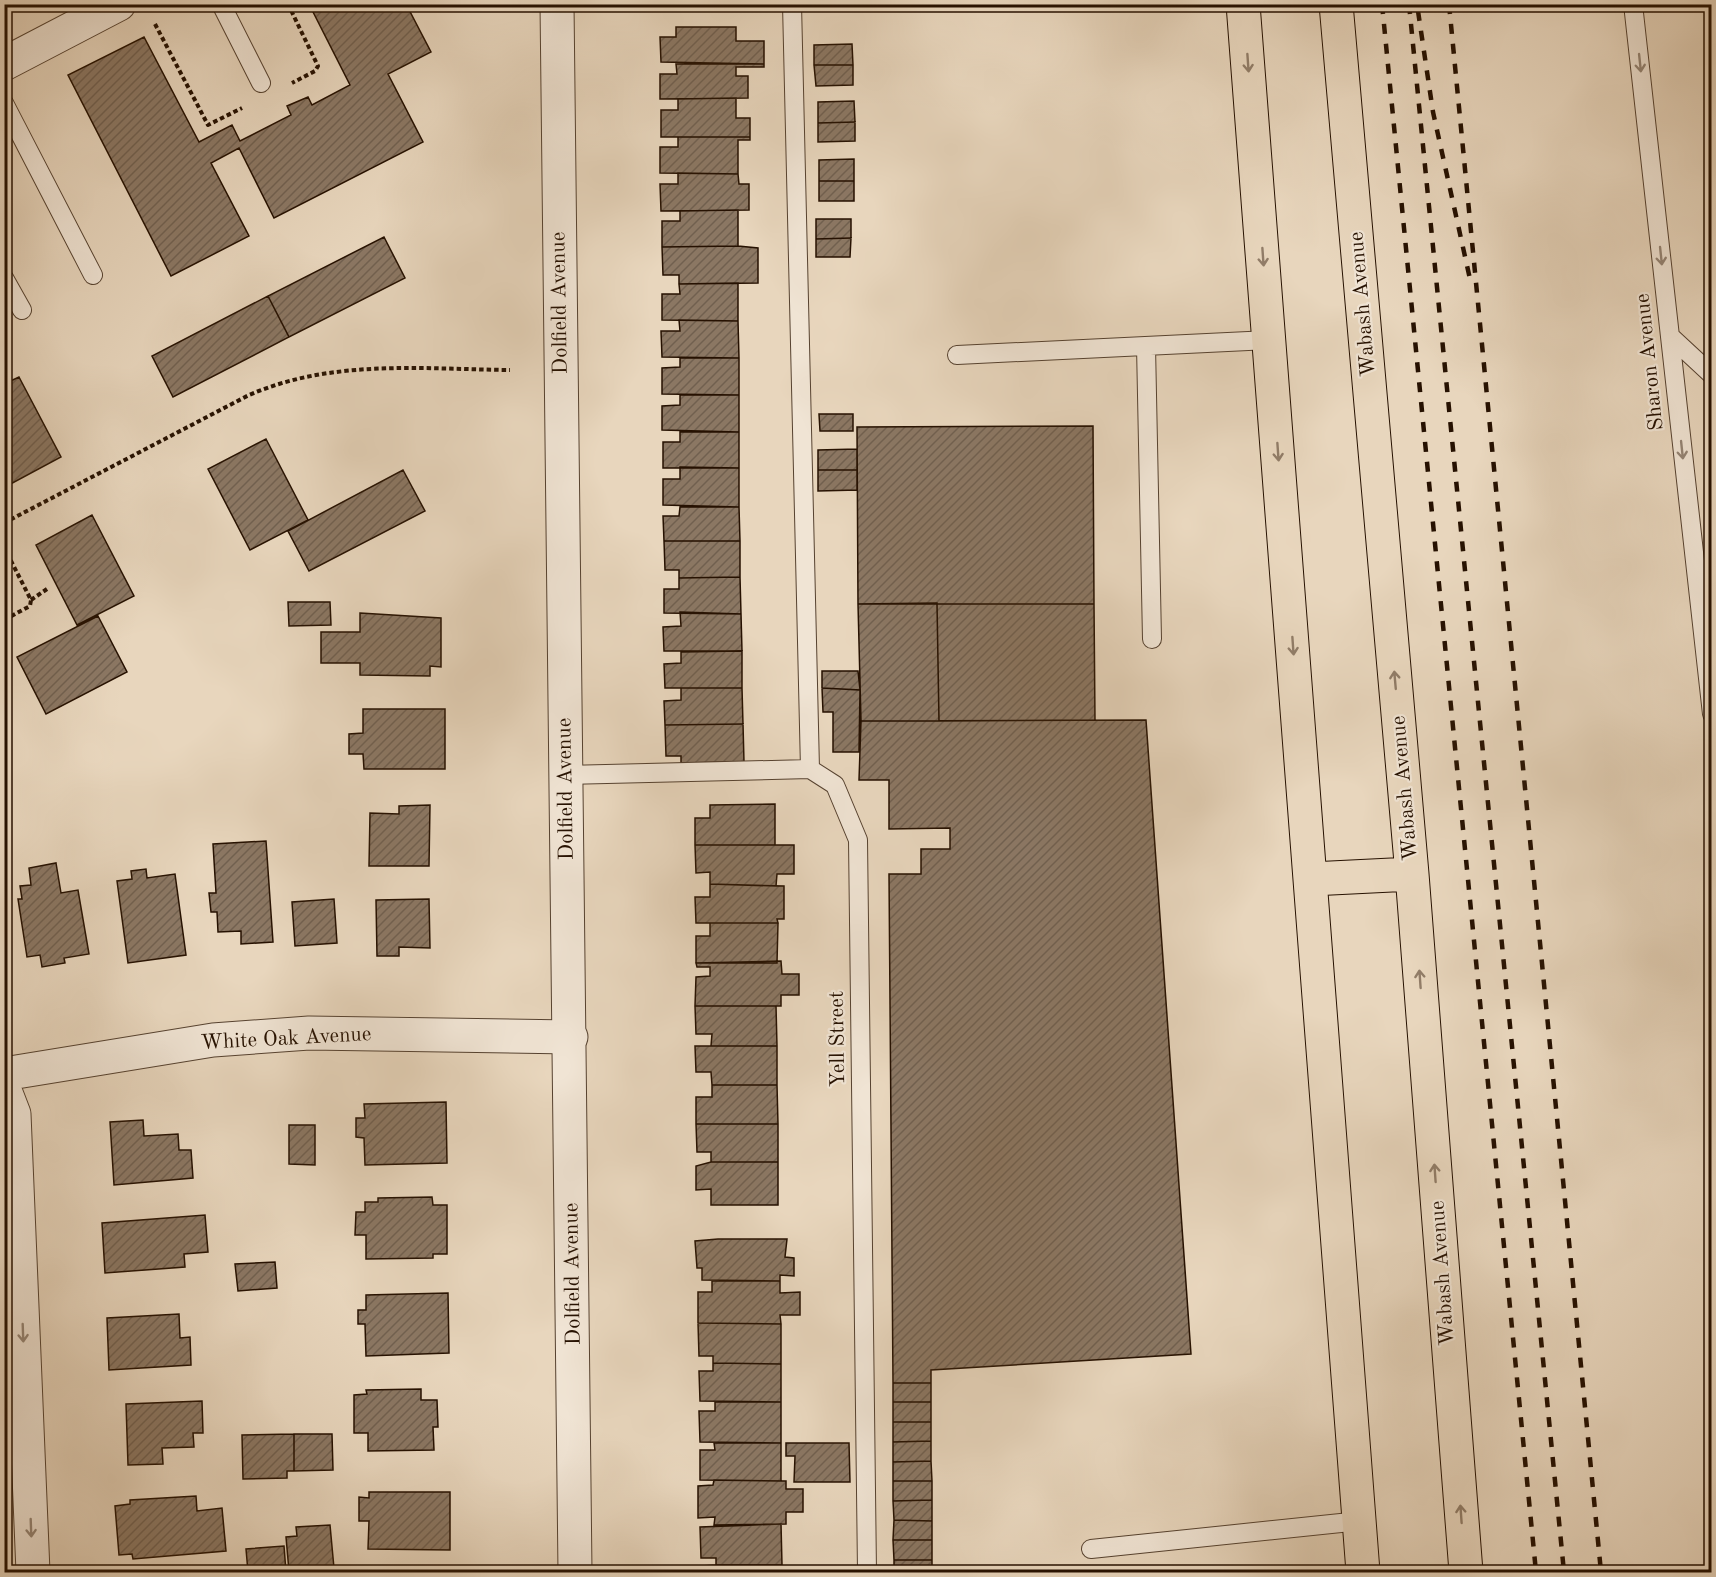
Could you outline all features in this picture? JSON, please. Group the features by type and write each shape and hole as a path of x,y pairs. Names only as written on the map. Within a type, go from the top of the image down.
{"main road":[{"path":"1243,4 1363,1572"},
{"name":"Wabash Avenue","path":"1336,4 1412,874 1466,1572"},
{"path":"1311,879 1412,874"}],"street":[{"path":"4,63 119,4"},
{"name":"Dolfield Avenue","path":"557,4 565,775 571,1037 575,1572"},
{"name":"White Oak Avenue","path":"4,1074 213,1040 309,1033 571,1037"},
{"path":"4,1088 14,1114 33,1572"}],"lane":[{"path":"221,4 261,83"},
{"path":"565,775 810,770 792,4"},
{"name":"Sharon Avenue","path":"1633,4 1712,714"},
{"path":"4,103 93,274"},
{"path":"4,278 22,310"},
{"path":"1670,336 1712,375"},
{"path":"957,356 1269,340"},
{"path":"1146,345 1152,639"},
{"name":"Yell Street","path":"810,770 835,784 858,840 867,1572"},
{"path":"1091,1549 1360,1521"}],"path":[{"path":"4,523 280,381 318,373 366,369 510,370"},
{"path":"4,548 31,600 30,606 4,620"},
{"path":"31,600 46,589"}],"building":[{"path":"309,4 406,4 431,52 388,74 423,142 274,218 239,148 211,163 249,236 171,276 68,75 144,37 199,142 232,125 240,141 291,115 287,106 308,97 312,105 350,85"},
{"path":"676,27 736,27 736,41 764,41 764,64 661,62 660,37 676,37"},
{"path":"852,44 853,65 814,65 814,45"},
{"path":"676,64 764,64 764,67 736,67 736,76 748,76 748,98 660,99 660,74 677,74"},
{"path":"814,65 853,65 853,85 816,86"},
{"path":"736,98 736,118 750,118 750,137 661,137 661,110 678,110 678,99"},
{"path":"854,101 855,122 818,123 818,102"},
{"path":"855,122 855,141 818,142 818,123"},
{"path":"678,137 750,137 750,140 738,140 738,174 660,173 660,147 678,147"},
{"path":"854,159 854,181 819,181 819,160"},
{"path":"678,173 738,174 739,184 749,184 749,210 661,211 660,184 678,184"},
{"path":"819,181 854,181 854,201 819,201"},
{"path":"738,210 738,246 662,247 662,221 680,221 680,211"},
{"path":"816,219 851,219 851,238 816,239"},
{"path":"384,237 405,278 289,337 268,296"},
{"path":"851,238 850,257 816,257 816,239"},
{"path":"662,247 758,248 758,283 679,284 679,275 663,275"},
{"path":"738,283 738,321 662,320 662,294 680,294 679,284"},
{"path":"268,296 289,337 173,397 152,356"},
{"path":"679,320 738,321 739,358 662,357 661,331 680,331"},
{"path":"680,358 739,358 739,395 662,394 662,368 680,367"},
{"path":"19,377 61,457 5,487 4,384"},
{"path":"680,395 739,395 739,432 662,430 662,406 680,405"},
{"path":"819,414 853,414 853,431 820,431"},
{"path":"1093,426 1094,604 858,604 857,427"},
{"path":"680,432 739,432 739,468 663,468 663,442 680,442"},
{"path":"266,439 308,520 250,550 208,469"},
{"path":"857,449 857,470 818,470 818,450"},
{"path":"680,467 739,468 739,507 663,505 663,479 680,479"},
{"path":"403,470 425,511 309,571 288,531"},
{"path":"818,470 857,470 857,490 818,491"},
{"path":"680,507 739,507 740,541 664,541 663,516 679,516"},
{"path":"92,515 134,596 77,625 36,545"},
{"path":"664,541 740,541 740,577 679,578 679,570 665,570"},
{"path":"740,577 741,614 664,613 664,589 679,589 679,578"},
{"path":"288,602 330,602 331,625 289,626"},
{"path":"937,603 939,721 861,721 858,604"},
{"path":"937,604 1094,604 1095,720 939,721"},
{"path":"680,612 741,614 742,651 664,651 663,627 681,626"},
{"path":"360,613 441,618 441,667 430,666 430,676 360,675 360,663 321,663 321,632 360,632"},
{"path":"98,616 127,672 46,714 17,657"},
{"path":"742,651 742,688 665,688 664,664 681,663 681,652"},
{"path":"822,671 858,671 860,690 822,688"},
{"path":"681,688 742,688 743,724 665,725 664,701 681,700"},
{"path":"822,688 860,690 859,752 833,752 833,712 823,712"},
{"path":"363,709 445,709 445,769 364,769 363,754 349,754 349,734 363,733"},
{"path":"1146,720 1191,1354 931,1370 931,1383 893,1383 889,874 921,874 921,849 950,849 950,828 889,829 889,780 859,780 861,721"},
{"path":"743,724 744,762 681,763 681,756 666,756 665,725"},
{"path":"775,804 775,845 695,845 695,818 710,818 710,805"},
{"path":"430,805 429,866 369,866 370,813 399,814 399,806"},
{"path":"266,841 273,942 241,944 241,931 218,932 217,912 211,912 209,893 216,893 213,844"},
{"path":"695,845 794,845 794,874 777,874 776,886 710,884 710,872 696,873"},
{"path":"56,863 61,893 78,890 89,954 64,958 65,963 42,967 40,955 27,957 18,899 22,899 20,886 31,885 29,868"},
{"path":"146,869 147,878 175,874 186,955 128,963 117,881 132,879 131,871"},
{"path":"710,884 784,886 784,919 777,919 778,923 696,923 695,897 710,897"},
{"path":"334,899 337,943 295,946 292,902"},
{"path":"429,899 430,948 399,947 399,956 377,956 376,900"},
{"path":"710,923 778,923 777,963 696,963 696,936 710,936"},
{"path":"781,961 782,974 799,974 799,995 781,995 781,1006 695,1006 696,977 710,976 710,967 697,967 696,963"},
{"path":"695,1006 776,1006 777,1046 711,1046 712,1034 696,1034"},
{"path":"695,1046 777,1046 777,1085 712,1085 711,1072 696,1072"},
{"path":"712,1085 777,1085 778,1124 696,1124 696,1097 712,1097"},
{"path":"446,1102 447,1163 365,1165 364,1138 356,1137 356,1118 365,1118 364,1104"},
{"path":"143,1120 144,1136 178,1134 179,1150 191,1150 193,1178 114,1185 110,1122"},
{"path":"696,1124 778,1124 778,1162 711,1162 711,1152 697,1152"},
{"path":"289,1125 315,1125 315,1165 289,1164"},
{"path":"711,1162 778,1162 778,1205 711,1205 711,1189 696,1190 696,1166"},
{"path":"432,1197 433,1205 447,1205 447,1254 433,1254 433,1258 366,1259 366,1235 355,1235 356,1212 365,1212 365,1202 378,1202 378,1198"},
{"path":"205,1215 208,1252 184,1254 185,1267 105,1273 102,1223"},
{"path":"787,1239 785,1257 794,1258 794,1276 780,1275 780,1281 702,1280 702,1268 697,1268 695,1241"},
{"path":"275,1262 277,1288 238,1291 235,1264"},
{"path":"712,1281 780,1281 780,1293 800,1292 800,1315 780,1315 781,1324 698,1323 698,1292 712,1292"},
{"path":"448,1293 449,1353 366,1356 365,1324 358,1324 358,1310 366,1310 366,1295"},
{"path":"179,1314 180,1338 190,1337 191,1365 109,1370 107,1318"},
{"path":"698,1323 781,1324 781,1364 713,1363 713,1356 699,1356"},
{"path":"713,1363 781,1364 781,1402 700,1401 699,1371 713,1371"},
{"path":"893,1383 931,1383 931,1402 893,1402"},
{"path":"421,1389 421,1400 437,1400 438,1427 433,1427 434,1450 368,1451 368,1433 354,1433 354,1395 367,1394 366,1390"},
{"path":"202,1401 203,1433 193,1433 194,1447 162,1448 163,1464 128,1465 126,1404"},
{"path":"715,1402 781,1402 781,1443 700,1442 699,1411 715,1411"},
{"path":"893,1402 931,1402 931,1422 893,1422"},
{"path":"893,1422 931,1422 931,1441 893,1442"},
{"path":"294,1434 332,1434 333,1470 294,1471"},
{"path":"294,1434 294,1471 287,1471 287,1478 243,1479 242,1435"},
{"path":"931,1441 931,1461 893,1462 893,1442"},
{"path":"714,1443 781,1443 781,1481 700,1480 700,1450 715,1450"},
{"path":"786,1443 849,1443 850,1482 794,1482 795,1456 786,1456"},
{"path":"931,1461 932,1481 893,1481 893,1462"},
{"path":"714,1480 786,1481 786,1489 803,1489 803,1512 786,1512 786,1524 714,1525 715,1517 698,1518 698,1486 713,1485"},
{"path":"893,1481 932,1481 932,1500 893,1501"},
{"path":"369,1492 450,1492 450,1550 368,1549 369,1521 359,1521 359,1497 369,1498"},
{"path":"196,1496 197,1511 222,1508 226,1551 133,1559 132,1554 119,1555 115,1506 130,1504 130,1500"},
{"path":"932,1500 932,1521 894,1520 893,1501"},
{"path":"894,1520 932,1521 932,1540 893,1540"},
{"path":"781,1524 782,1565 716,1565 716,1558 701,1558 700,1527"},
{"path":"330,1525 334,1568 289,1571 286,1537 297,1536 296,1527"},
{"path":"893,1540 932,1540 932,1560 894,1560"},
{"path":"284,1546 286,1572 248,1572 246,1549"},
{"path":"894,1560 932,1560 932,1572 894,1572"},
{"path":"782,1565 782,1572 702,1572 702,1566"}],"railway":[{"path":"1382,4 1536,1572"},
{"path":"1409,4 1564,1572"},
{"path":"1449,4 1601,1572"},
{"path":"1418,11 1433,112 1470,279"}]}
